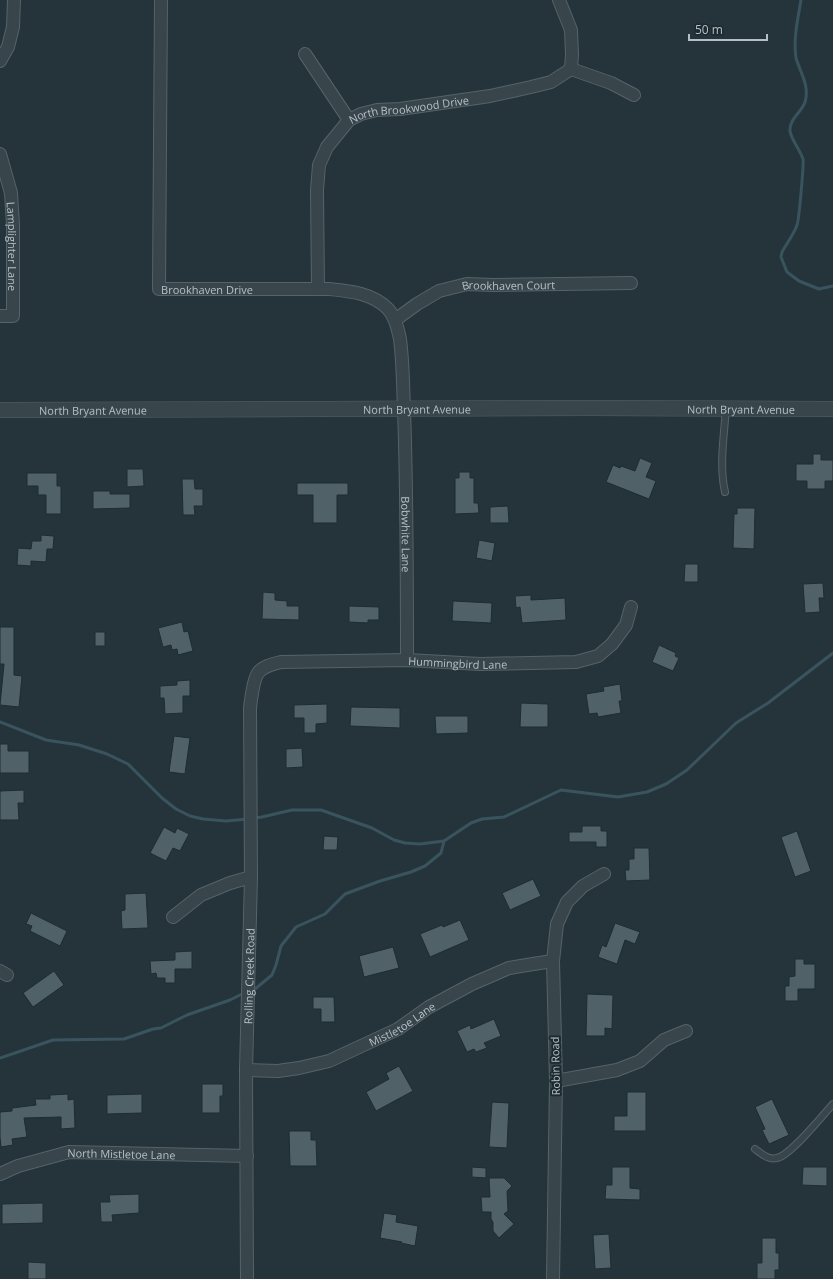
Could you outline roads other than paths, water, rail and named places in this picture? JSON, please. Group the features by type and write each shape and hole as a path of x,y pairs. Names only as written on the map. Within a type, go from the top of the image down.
{"street":[{"path":"0,61 8,47 13,27 14,0"},
{"name":"Brookhaven Drive","path":"161,0 159,289 318,289 353,292 373,298 388,309 395,320 400,338 404,410"},
{"path":"559,0 571,30 571,69 610,82 634,95"},
{"path":"305,54 349,120"},
{"name":"North Brookwood Drive","path":"318,289 317,190 319,165 327,146 349,120 361,114 377,110 400,109 490,96 531,87 550,82 571,69"},
{"name":"Lamplighter Lane","path":"0,154 10,192 13,225 13,316 0,316"},
{"name":"Brookhaven Court","path":"395,320 417,304 439,291 467,284 501,285 631,283"},
{"name":"North Bryant Avenue","path":"0,410 833,409"},
{"name":"Bobwhite Lane","path":"404,410 406,442 408,660"},
{"name":"Hummingbird Lane","path":"258,673 268,666 281,662 408,660 480,664 576,662 598,656 612,644 626,625 631,607"},
{"name":"Rolling Creek Road","path":"247,1279 246,1070 250,877 250,708 253,687 258,673"},
{"name":"Robin Road","path":"553,1279 556,1081 553,961 557,924 568,902 583,886 604,874"},
{"path":"174,917 202,895 230,883 250,877"},
{"name":"Mistletoe Lane","path":"246,1070 278,1071 299,1068 329,1060 398,1029 429,1007 472,984 509,968 553,961"},
{"path":"556,1081 617,1070 640,1060 664,1040 686,1032"},
{"name":"North Mistletoe Lane","path":"0,1174 18,1166 69,1152 247,1156"}],"lane":[{"path":"725,492 722,465 726,408"},
{"path":"755,1150 766,1157 777,1158 783,1156 793,1148 833,1104"}],"waterway":[{"path":"801,0 796,29 795,51 804,79 806,96 803,106 790,127 790,131 803,159 802,180 797,225 782,252 781,257 787,272 799,281 819,289 833,286"},
{"path":"254,818 292,810 321,810 372,828 394,840 405,843 420,844 444,841 471,823 482,819 504,817 561,790 618,797 647,792 666,784 687,770 736,723 768,703 833,653"},
{"path":"0,722 46,740 79,745 107,754 128,764 162,798 176,809 190,816 226,821 248,819"},
{"path":"251,990 255,989 272,975 281,946 296,927 325,914 345,894 425,866 441,853 444,841"},
{"path":"0,1058 53,1040 124,1039 153,1029 161,1028 187,1015 230,1000 244,993"}]}
